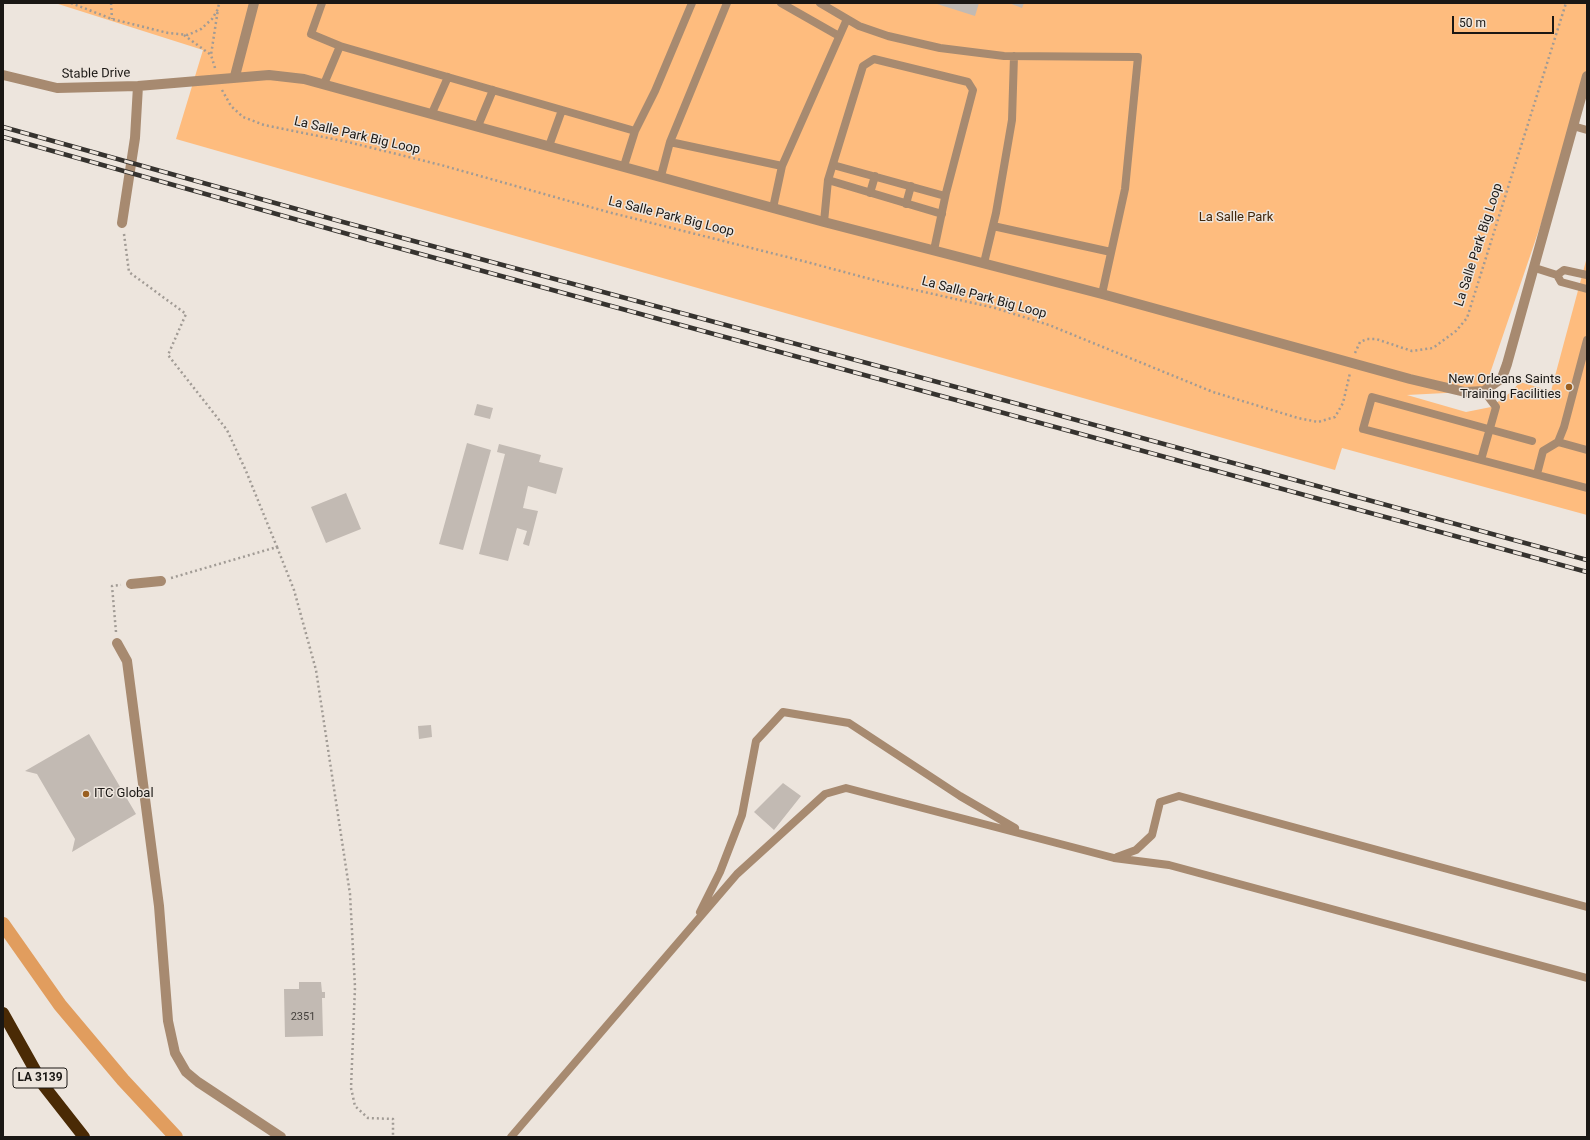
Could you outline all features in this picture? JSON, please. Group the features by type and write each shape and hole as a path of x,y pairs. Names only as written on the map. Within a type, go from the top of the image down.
{"highway":[{"name":"LA 3139","path":"3,1013 44,1086 84,1137"}],"street":[{"path":"235,76 254,3"},
{"name":"Stable Drive","path":"3,75 57,88 138,86 135,138 122,223"},
{"path":"138,86 235,76 269,75 304,79 824,222 1102,294 1352,363 1465,392 1484,392 1502,378 1535,268 1587,76"},
{"path":"131,584 161,580"},
{"path":"117,643 127,660 159,906 168,1021 174,1053 186,1072 198,1082 281,1137"}],"lane":[{"path":"322,3 311,34 340,46 635,131"},
{"path":"624,166 635,131 655,91 692,3"},
{"path":"661,176 670,142 727,3"},
{"path":"781,3 839,36"},
{"path":"820,3 859,26 888,36 940,48 1014,56 1138,57 1125,189 1102,294"},
{"path":"773,208 782,166 847,19"},
{"path":"324,84 340,46"},
{"path":"984,263 1012,120 1014,56"},
{"path":"824,222 828,180 863,66 874,59 968,82 973,90 934,250"},
{"path":"432,113 448,77"},
{"path":"478,126 493,90"},
{"path":"549,146 562,110"},
{"path":"1573,126 1587,130"},
{"path":"670,142 782,166"},
{"path":"833,165 946,196"},
{"path":"870,193 875,176"},
{"path":"828,180 942,214"},
{"path":"906,204 911,186"},
{"path":"992,226 1111,252"},
{"path":"1535,268 1557,275 1561,282 1587,289"},
{"path":"1557,275 1564,270 1587,275"},
{"path":"1537,474 1543,451 1558,442 1564,427 1587,340"},
{"path":"1481,460 1496,407 1484,392"},
{"path":"1532,441 1372,397 1363,429 1587,488"},
{"path":"1558,442 1587,450"},
{"path":"694,924 720,872 742,815 756,741 783,712 849,723 960,796 1025,833"},
{"path":"511,1137 737,874 825,794 846,788 1025,833 1114,858 1169,865 1587,978"},
{"path":"1114,858 1136,850 1152,835 1160,802 1179,796 1587,907"}],"path":[{"path":"71,3 112,19 168,33 188,35 201,29 218,9"},
{"path":"111,3 112,19"},
{"name":"La Salle Park Big Loop","path":"219,3 211,55 218,78 230,106 243,117 264,125 356,144 441,165 608,212 889,284 995,308 1049,325 1213,392 1298,418 1318,422 1334,417 1343,403 1356,347 1360,342 1367,339 1376,339 1412,351 1433,348 1456,331 1467,318 1566,3"},
{"path":"184,34 211,55"},
{"path":"122,223 128,272 186,314 168,355 226,430 246,471 294,590 316,670 348,879 355,988 351,1088 356,1106 368,1118 393,1119 393,1137"},
{"path":"161,580 277,547"},
{"path":"117,643 112,586 131,584"}],"green space":[{"name":"La Salle Park","path":"55,3 1587,3 1587,89 1484,391 1407,395 1466,412 1491,407 1511,392 1520,382 1551,391 1587,257 1587,515 1342,448 1335,470 176,139 203,50"}],"building":[{"path":"934,3 979,3 975,16"},
{"path":"1009,3 1024,3 1022,8"},
{"path":"477,404 493,408 490,419 474,415"},
{"path":"467,443 491,450 463,550 439,544"},
{"path":"499,444 541,455 539,462 563,468 556,494 528,486 523,508 538,511 529,546 523,544 527,531 517,528 508,561 479,554 505,454 497,452"},
{"path":"346,493 361,529 326,543 311,507"},
{"path":"431,725 432,737 419,739 418,726"},
{"name":"ITC Global","path":"89,734 136,814 72,852 75,839 37,774 25,771"},
{"path":"783,783 801,796 774,830 754,812"},
{"path":"299,982 321,982 322,992 325,992 325,998 322,998 323,1036 285,1037 284,989 299,989"}],"waterway":[{"path":"3,924 60,1005 123,1080 176,1137"}],"railway":[{"path":"3,127 343,222 956,387 1587,560"},
{"path":"3,137 369,240 1587,572"}],"place":[{"name":"New Orleans Saints Training Facilities","path":"1569,387"},
{"name":"ITC Global","path":"86,794"}]}
